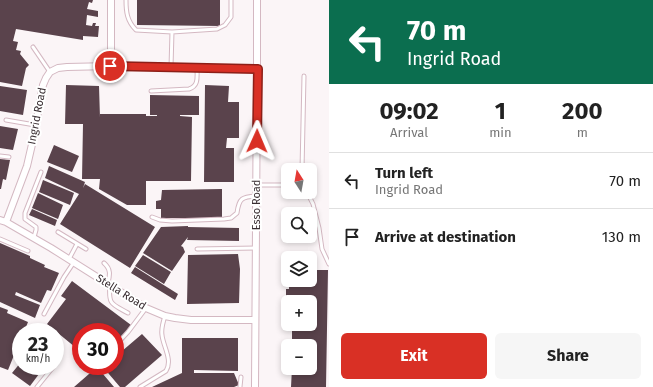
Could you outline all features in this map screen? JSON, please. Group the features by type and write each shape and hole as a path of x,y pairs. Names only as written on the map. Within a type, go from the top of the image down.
{"street":[{"path":"110,66 111,0"},
{"name":"Esso Road","path":"255,387 258,69 256,0"},
{"path":"50,72 58,68 67,67 110,66 258,69"},
{"name":"Ingrid Road","path":"3,221 27,166 43,86 50,72"},
{"name":"Stella Road","path":"3,221 72,260 146,308 165,316 191,320 255,320"}],"lane":[{"path":"126,0 128,17 136,30 172,32 217,29 225,26 231,17 231,0"},
{"path":"171,67 172,32"},
{"path":"33,47 50,72"},
{"path":"151,91 194,88 197,84 197,68"},
{"path":"302,163 304,76"},
{"path":"6,120 36,125"},
{"path":"0,156 9,158"},
{"path":"34,238 36,227 26,219 25,213 41,172"},
{"path":"256,185 281,184"},
{"path":"152,217 160,220 172,221 224,220 237,213 238,204 244,197 256,196"},
{"path":"310,199 319,228 322,249 329,264"},
{"path":"58,232 86,249"},
{"path":"0,239 28,251"},
{"path":"44,314 64,278 77,244"},
{"path":"197,249 256,248"},
{"path":"104,263 109,269 110,274 110,301 128,313"},
{"path":"124,336 146,308"},
{"path":"140,387 166,371 168,368 167,355 162,336 162,324 165,316"},
{"path":"36,387 46,375"},
{"path":"240,377 240,387"}],"building":[{"path":"0,0 93,0 92,3 89,2 87,9 98,11 98,17 87,15 86,25 92,26 93,23 96,23 95,26 99,26 98,37 83,36 83,40 16,29 13,41 18,42 16,50 21,51 20,54 29,65 26,68 22,86 0,82"},
{"path":"137,0 220,0 220,26 137,25"},
{"path":"66,85 99,86 100,118 100,114 146,114 146,116 157,116 150,115 150,95 199,96 199,115 180,115 192,117 191,181 146,181 146,205 127,205 99,189 100,179 82,179 83,124 65,124"},
{"path":"205,85 229,86 228,102 239,102 239,138 227,138 226,148 234,148 234,182 204,182"},
{"path":"0,86 27,90 23,115 0,111"},
{"path":"0,126 18,129 13,150 0,148"},
{"path":"54,145 79,156 72,172 47,162"},
{"path":"0,159 10,160 6,180 3,179 1,189 0,189"},
{"path":"49,166 85,182 83,188 85,184 155,227 130,268 60,224 79,194 45,178"},
{"path":"43,180 74,193 70,205 39,192"},
{"path":"222,189 222,218 161,218 161,209 156,209 156,201 161,200 162,190"},
{"path":"38,193 63,205 58,219 32,208"},
{"path":"32,209 57,220 55,226 29,215"},
{"path":"188,226 239,228 239,241 187,240 188,237 181,246 185,252 172,271 143,253 161,227"},
{"path":"0,243 30,256 30,258 45,265 44,267 59,273 51,291 47,290 41,303 16,292 15,295 40,305 35,318 0,302"},
{"path":"238,254 240,269 239,303 187,304 188,255"},
{"path":"143,255 171,272 164,284 135,266"},
{"path":"135,267 178,294 175,300 131,273"},
{"path":"317,270 328,270 326,387 291,387 292,375 317,375 317,339 292,339 292,331 317,331 317,295 286,295 286,289 289,289 289,287 317,287"},
{"path":"72,281 131,325 124,334 124,323 72,323 72,345 64,338 64,323 48,323 66,299 61,296"},
{"path":"0,307 8,310 7,313 28,322 12,323 12,360 8,370 0,367"},
{"path":"142,334 162,355 125,387 120,387 110,375 124,375 124,349"},
{"path":"182,338 238,338 238,371 194,370 194,373 234,373 239,385 234,387 152,387 182,373"},
{"path":"15,375 38,375 30,386"},
{"path":"88,375 104,375 114,387 74,387"}],"route":[{"path":"110,66 258,69 257,141"}]}
